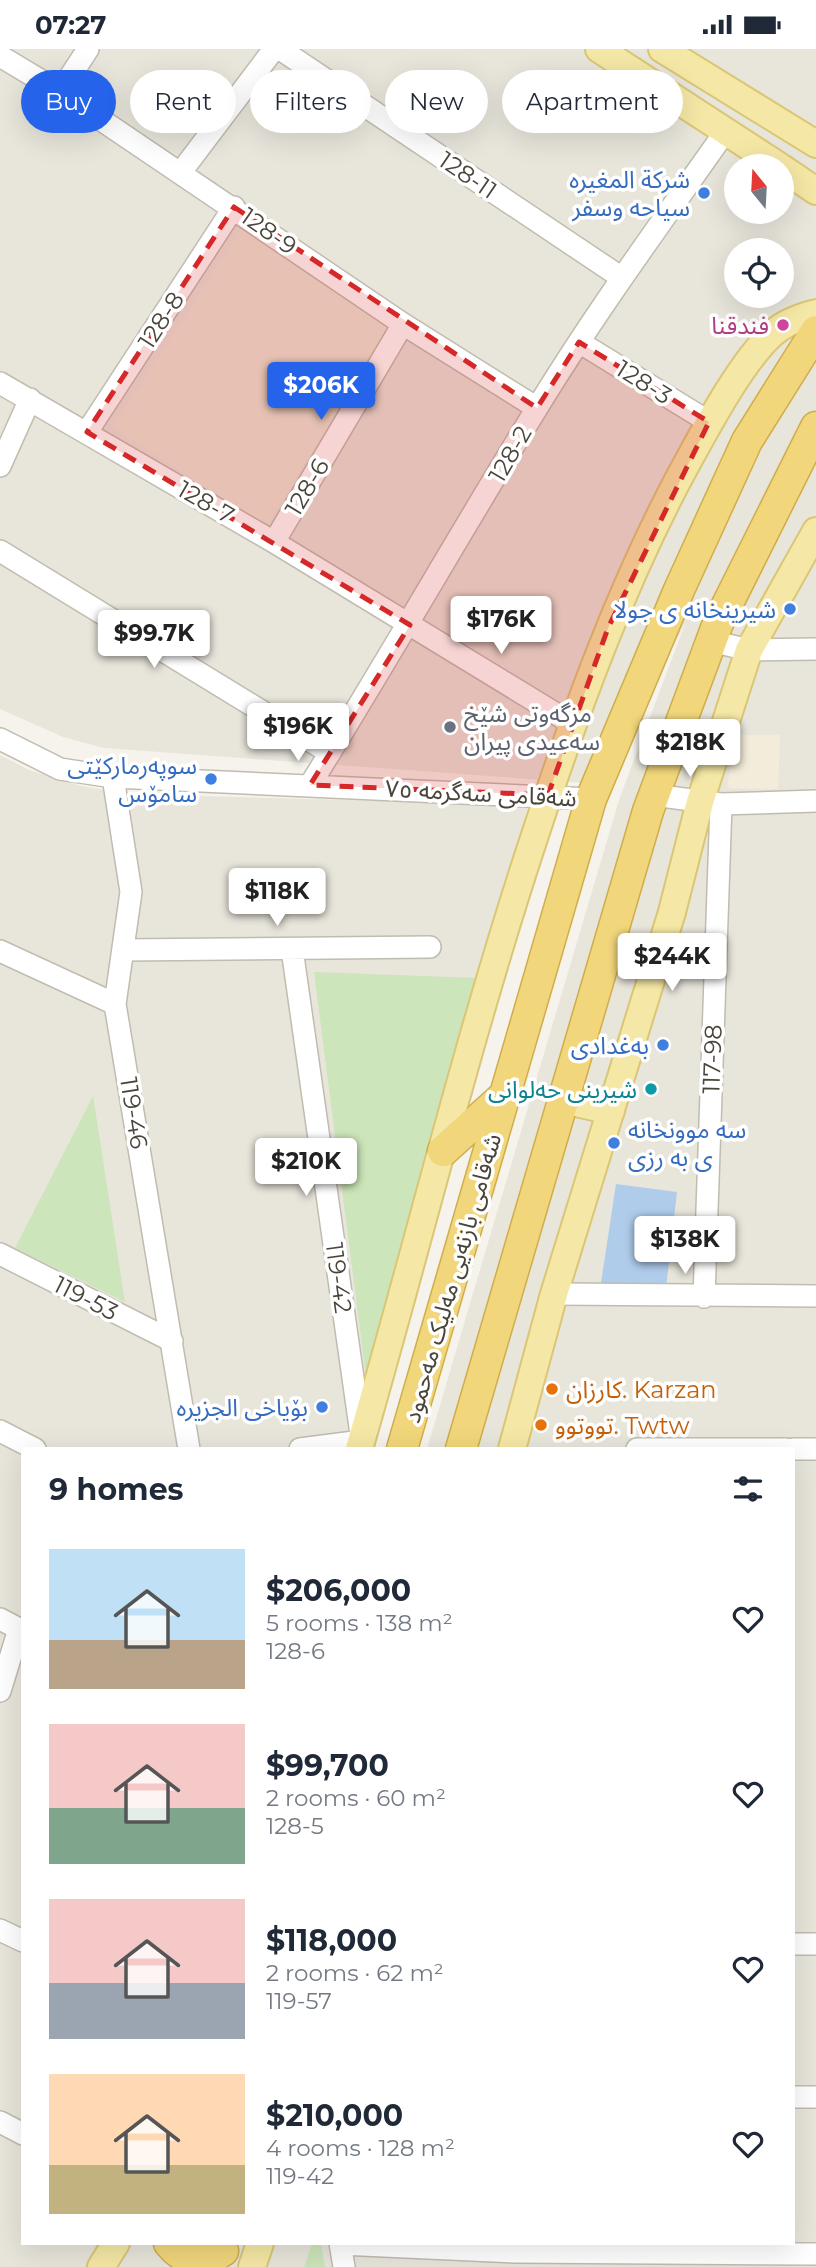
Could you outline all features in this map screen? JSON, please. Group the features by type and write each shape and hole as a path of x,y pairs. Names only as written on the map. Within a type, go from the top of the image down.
{"highway":[{"name":"شەقامی بازنەیی مەلیک مەحمود","path":"403,1447 591,799 679,590 747,440 816,331"},
{"path":"462,1447 654,795 711,641 799,455 816,427"},
{"path":"443,1151 505,1095"},
{"path":"156,2267 162,2245"},
{"path":"171,2245 177,2252 195,2260 205,2260 222,2254"}],"main road":[{"path":"599,49 760,154"},
{"path":"662,49 816,144"},
{"path":"794,176 816,191"},
{"path":"360,1445 495,957 571,723 608,628 659,515 709,422 770,335 791,321 816,313"},
{"path":"513,1447 554,1294 672,912 710,803 749,650 816,531"},
{"path":"563,1100 611,1111"},
{"path":"101,2267 115,2245"},
{"path":"252,2267 259,2245"}],"street":[{"path":"74,70 88,49"},
{"path":"181,171 277,49"},
{"name":"128-11","path":"277,49 622,278"},
{"name":"128-9","path":"0,56 23,70"},
{"name":"128-9","path":"116,129 403,324 537,408"},
{"name":"128-2","path":"310,785 410,625 537,408 622,278 725,132"},
{"name":"128-8","path":"87,432 234,207"},
{"name":"128-6","path":"274,542 403,324"},
{"name":"128-3","path":"579,342 709,422"},
{"name":"128-7","path":"0,383 274,542 571,723"},
{"path":"0,465 30,399"},
{"path":"0,551 330,753"},
{"path":"711,641 749,650 816,649"},
{"name":"شەقامی سەگرمە ٧٥","path":"0,740 60,769 113,777 591,799"},
{"name":"119-46","path":"113,777 131,892 115,1004 189,1447"},
{"path":"654,795 710,803 816,801"},
{"name":"117-98","path":"704,1297 710,803"},
{"path":"124,950 430,947"},
{"name":"119-42","path":"292,949 360,1445"},
{"path":"0,951 115,1004"},
{"name":"119-53","path":"0,1254 172,1341"},
{"path":"554,1294 816,1296"},
{"path":"0,1431 31,1447"},
{"path":"330,1447 360,1445"},
{"path":"795,1449 816,1450"},
{"path":"0,1619 21,1630 0,1691"},
{"path":"0,1930 21,1940"},
{"path":"795,1944 816,1944"},
{"path":"795,2097 816,2097"},
{"path":"0,2122 21,2133"},
{"path":"340,2245 344,2267"},
{"path":"352,2245 517,2259 816,2254"}],"highlighted area":[{"path":"234,207 537,408 579,342 709,422 608,628 548,795 310,785 410,625 87,432"}],"shaded area":[{"path":"0,49 816,49 816,2267 0,2267 0,755 29,770 81,786 131,794 528,805 495,957 360,1447 21,1447 21,2245 795,2245 795,1447 428,1447 619,800 685,624 598,784 104,748 63,737 0,709"},
{"path":"243,227 390,325 266,526 113,427"},
{"path":"736,735 780,735 778,789 727,788"}],"green space":[{"path":"314,972 479,978 366,1376"},
{"path":"93,1096 125,1302 15,1248"},
{"path":"312,2245 321,2245 325,2267 304,2267"}],"water":[{"path":"616,1184 677,1192 666,1288 601,1283"}],"place":[{"name":"شركة المغيره سياحه وسفر","path":"704,193"},
{"name":"فندقنا","path":"783,325"},
{"name":"شیرینخانه ی جولا","path":"790,609"},
{"name":"مزگەوتی شێخ سەعیدی پیران","path":"450,727"},
{"name":"سوپەرمارکێتی سامۆس","path":"211,779"},
{"name":"بەغدادی","path":"663,1045"},
{"name":"شیرینی ‌حەلوانی","path":"651,1089"},
{"name":"سه موونخانه ی به رزی","path":"614,1143"},
{"name":"کارزان. Karzan","path":"552,1389"},
{"name":"بۆیاخی الجزیرە","path":"322,1407"},
{"name":"تووتوو. Twtw","path":"541,1425"}]}
